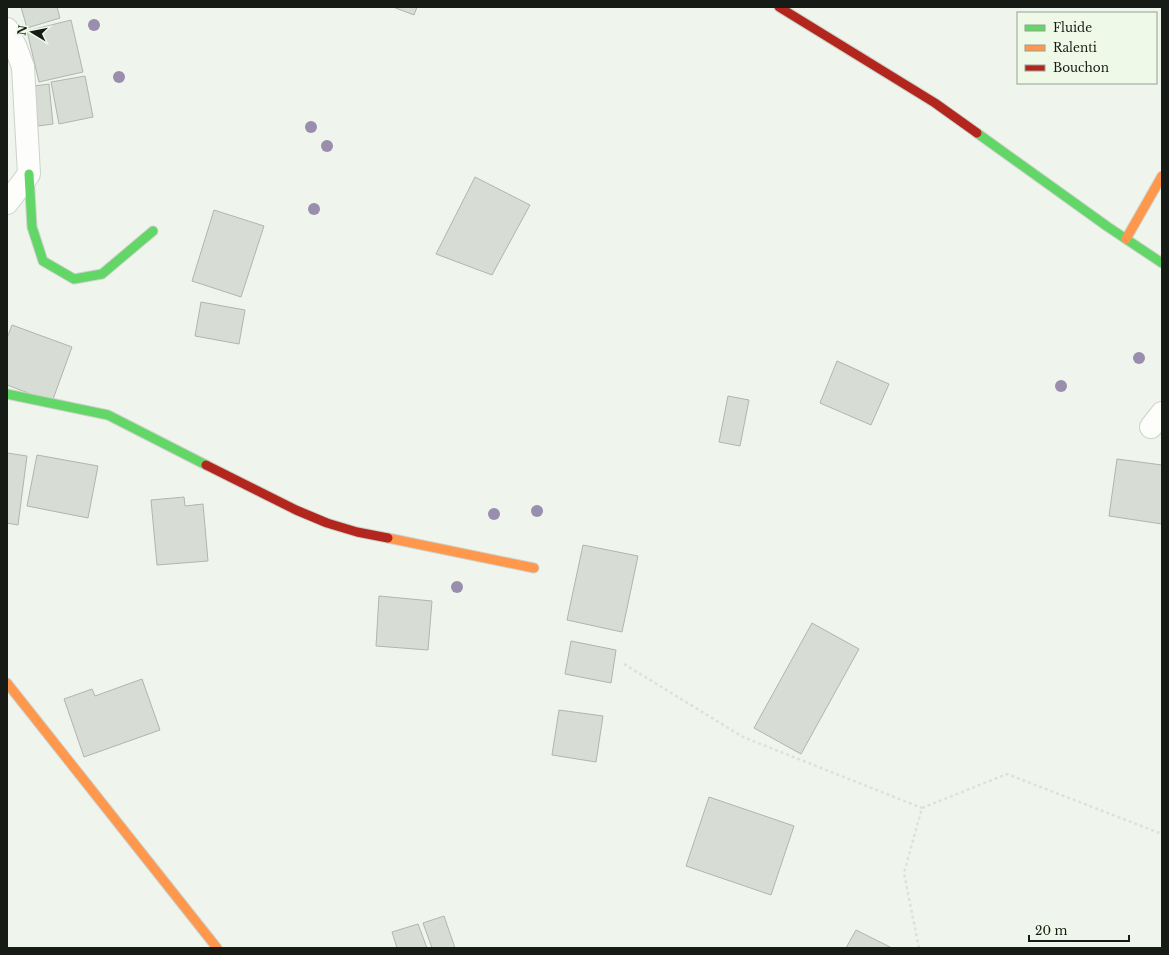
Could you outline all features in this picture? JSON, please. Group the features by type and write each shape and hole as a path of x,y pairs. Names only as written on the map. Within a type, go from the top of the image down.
{"street":[{"path":"779,7 935,103 1162,263"},
{"path":"7,30 23,67 32,227 43,261 74,279 102,274 153,231"},
{"path":"7,204 29,174"},
{"path":"1126,239 1162,176"},
{"path":"7,394 108,415 296,510 327,523 357,532 534,568"},
{"path":"7,683 217,948"}],"path":[{"path":"624,664 743,737 922,808 1007,774 1162,834"},
{"path":"919,948 904,873 922,808"}],"building":[{"path":"21,7 57,7 60,18 27,28"},
{"path":"393,7 417,7 414,15"},
{"path":"71,20 83,72 39,82 27,31"},
{"path":"85,76 93,117 59,124 51,82"},
{"path":"49,84 53,124 38,126 34,86"},
{"path":"475,177 530,205 492,275 436,254"},
{"path":"214,210 264,226 241,297 192,281"},
{"path":"201,302 245,310 239,344 195,336"},
{"path":"12,325 72,347 52,402 7,385 7,338"},
{"path":"837,361 889,384 871,425 820,403"},
{"path":"728,396 749,400 740,446 719,442"},
{"path":"7,453 27,456 18,525 7,523"},
{"path":"37,455 98,466 88,518 27,506"},
{"path":"1117,459 1162,465 1162,524 1109,516"},
{"path":"184,497 185,506 203,504 208,561 157,565 151,500"},
{"path":"583,545 638,556 622,632 567,620"},
{"path":"379,596 432,601 428,650 376,646"},
{"path":"812,623 859,649 801,754 754,728"},
{"path":"571,641 616,650 611,683 565,674"},
{"path":"142,679 160,730 84,757 64,699 92,689 95,696"},
{"path":"559,710 603,716 596,762 552,755"},
{"path":"709,797 794,826 771,895 686,866"},
{"path":"444,916 455,948 432,948 423,923"},
{"path":"418,924 427,948 397,948 392,932"},
{"path":"856,930 892,948 846,948"}],"traffic: fast":[{"path":"977,133 1108,227 1162,263"},
{"path":"29,174 32,227 43,261 74,279 102,274 153,231"},
{"path":"7,394 108,415 206,465"}],"traffic: slow":[{"path":"1126,239 1162,176"},
{"path":"388,538 534,568"},
{"path":"7,683 217,948"}],"traffic: jam":[{"path":"779,7 935,103 977,133"},
{"path":"206,465 296,510 327,523 357,532 388,538"}]}
